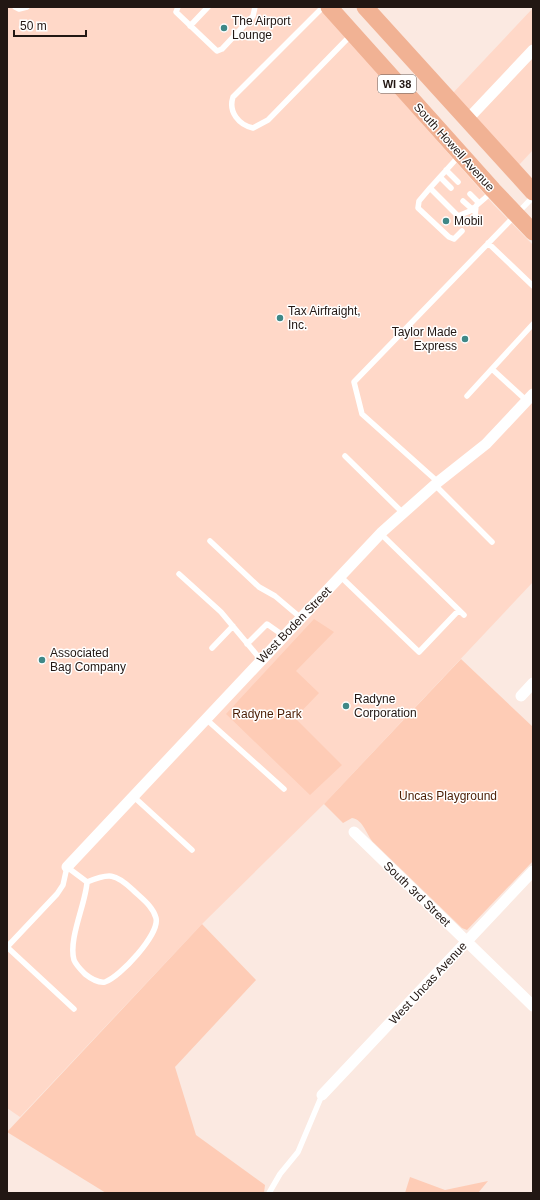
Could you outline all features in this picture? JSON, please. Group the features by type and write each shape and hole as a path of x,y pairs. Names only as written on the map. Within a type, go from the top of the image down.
{"main road":[{"name":"South Howell Avenue","path":"329,7 493,190 533,232"},
{"name":"WI 38","path":"365,7 533,192"}],"street":[{"path":"467,120 533,50"},
{"name":"West Boden Street","path":"67,867 380,534 436,484 486,444 530,398"},
{"path":"521,696 533,683"},
{"name":"South 3rd Street","path":"354,832 533,1006"},
{"name":"West Uncas Avenue","path":"322,1095 533,871"}],"lane":[{"path":"15,7 19,9 27,7"},
{"path":"178,7 176,12 217,51 222,49 252,16 255,7"},
{"path":"190,26 208,7"},
{"path":"323,7 233,97 232,112 240,122 247,127 254,128 268,120 352,33"},
{"path":"461,154 419,201 418,208 449,237 454,238 462,231"},
{"path":"446,170 458,182"},
{"path":"440,177 451,188"},
{"path":"430,188 458,216 476,206 493,190"},
{"path":"470,194 476,206 475,216 472,220"},
{"path":"492,542 436,484 362,414 354,382 533,197"},
{"path":"463,200 476,206"},
{"path":"488,243 533,286"},
{"path":"467,396 533,324"},
{"path":"492,368 530,398"},
{"path":"344,456 403,513"},
{"path":"380,534 464,615"},
{"path":"210,541 259,587 275,596 301,618"},
{"path":"179,574 221,612 260,660"},
{"path":"340,576 419,652 458,610"},
{"path":"247,644 267,624 284,636"},
{"path":"212,648 233,626"},
{"path":"206,719 284,789"},
{"path":"134,797 192,850"},
{"path":"74,1009 7,947 57,894 63,885 67,867 87,882"},
{"path":"103,875 116,876 153,909 156,918 156,926 153,935 125,967 112,978 103,982 86,975 74,959 74,940 87,882 103,875"},
{"path":"269,1193 280,1174 298,1152 322,1095"}],"shaded area":[{"path":"7,7 319,7 493,204 533,245 533,582 324,804 202,924 20,1117 7,1108"},
{"path":"533,8 533,150 518,166 452,94"}],"green space":[{"name":"Radyne Park","path":"314,619 334,632 296,671 319,693 295,718 342,765 310,795 226,714"},
{"name":"Uncas Playground","path":"461,659 533,727 533,861 467,930 462,928 371,840 362,825 356,819 352,818 343,823 324,804"},
{"path":"202,924 256,980 175,1067 196,1135 265,1185 264,1193 106,1193 7,1132"},
{"path":"410,1177 445,1190 488,1181 478,1193 405,1193"}],"place":[{"name":"The Airport Lounge","path":"224,28"},
{"name":"Mobil","path":"446,221"},
{"name":"Tax Airfraight, Inc.","path":"280,318"},
{"name":"Taylor Made Express","path":"465,339"},
{"name":"Associated Bag Company","path":"42,660"},
{"name":"Radyne Corporation","path":"346,706"}]}
